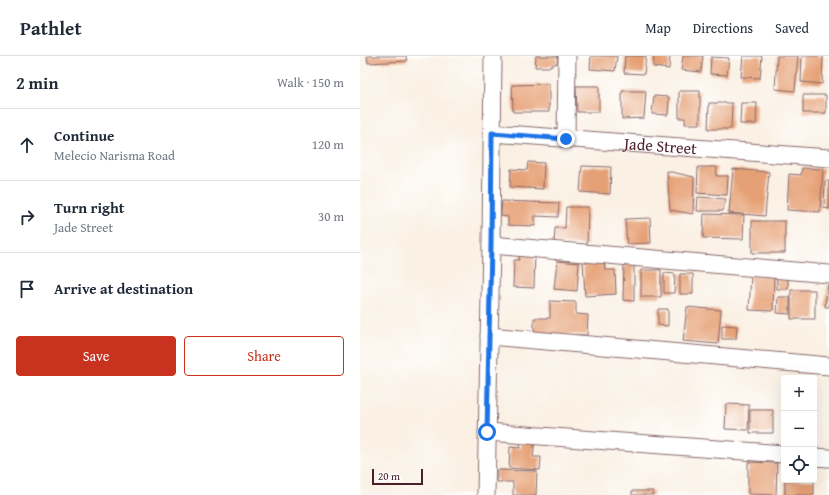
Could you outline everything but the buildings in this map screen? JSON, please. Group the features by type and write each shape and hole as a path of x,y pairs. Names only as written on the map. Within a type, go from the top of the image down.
{"street":[{"path":"486,495 493,56"},
{"path":"566,139 567,56"},
{"name":"Jade Street","path":"492,133 829,158"},
{"path":"491,245 829,274"},
{"path":"489,336 829,366"},
{"path":"487,432 781,454"},
{"path":"817,457 829,458"}],"route":[{"path":"487,432 492,133 566,139"}]}
